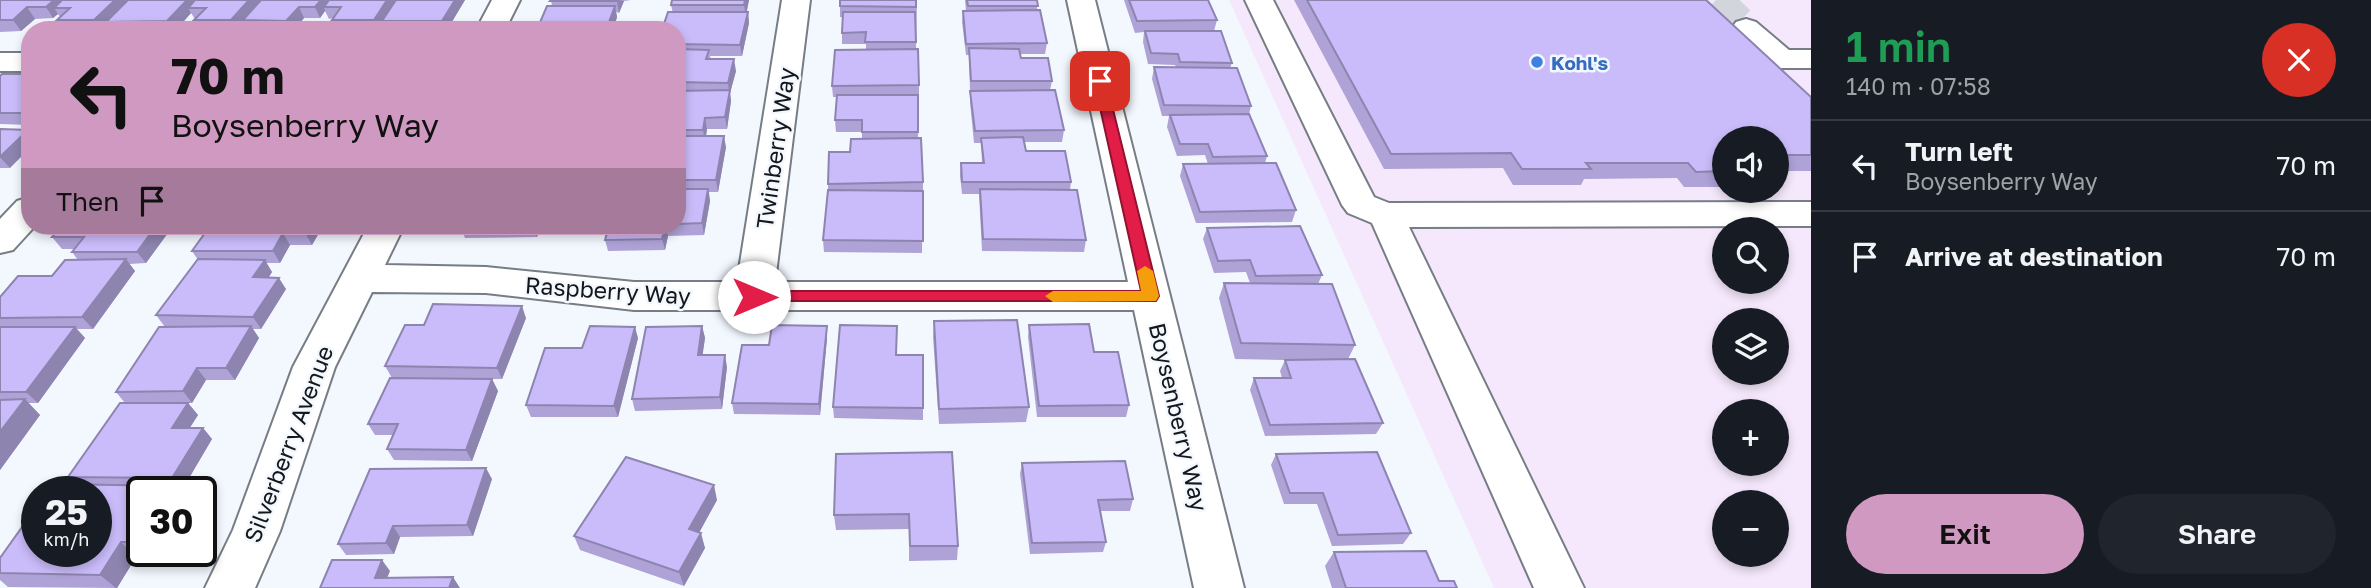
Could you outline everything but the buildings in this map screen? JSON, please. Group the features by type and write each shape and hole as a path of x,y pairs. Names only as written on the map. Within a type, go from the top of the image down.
{"street":[{"path":"495,21 506,0"},
{"name":"Twinberry Way","path":"754,297 796,0"},
{"name":"Boysenberry Way","path":"1081,0 1219,588"},
{"path":"1259,0 1360,205 1385,215 1811,214"},
{"path":"1733,27 1773,68 1811,60"},
{"path":"0,62 21,62"},
{"path":"1385,215 1559,588"},
{"path":"0,241 21,219"},
{"name":"Silverberry Avenue","path":"230,588 256,531 314,367 381,235"},
{"name":"Raspberry Way","path":"359,278 485,280 634,296 1151,296"}],"shaded area":[{"path":"1229,0 1811,0 1811,588 1494,588"}],"tunnel":[{"path":"1716,0 1746,28"}],"slow traffic":[{"path":"1053,296 1151,296 1145,271"}],"place":[{"name":"Kohl's","path":"1537,62"}],"route":[{"path":"754,297 1151,296 1100,81"}]}
